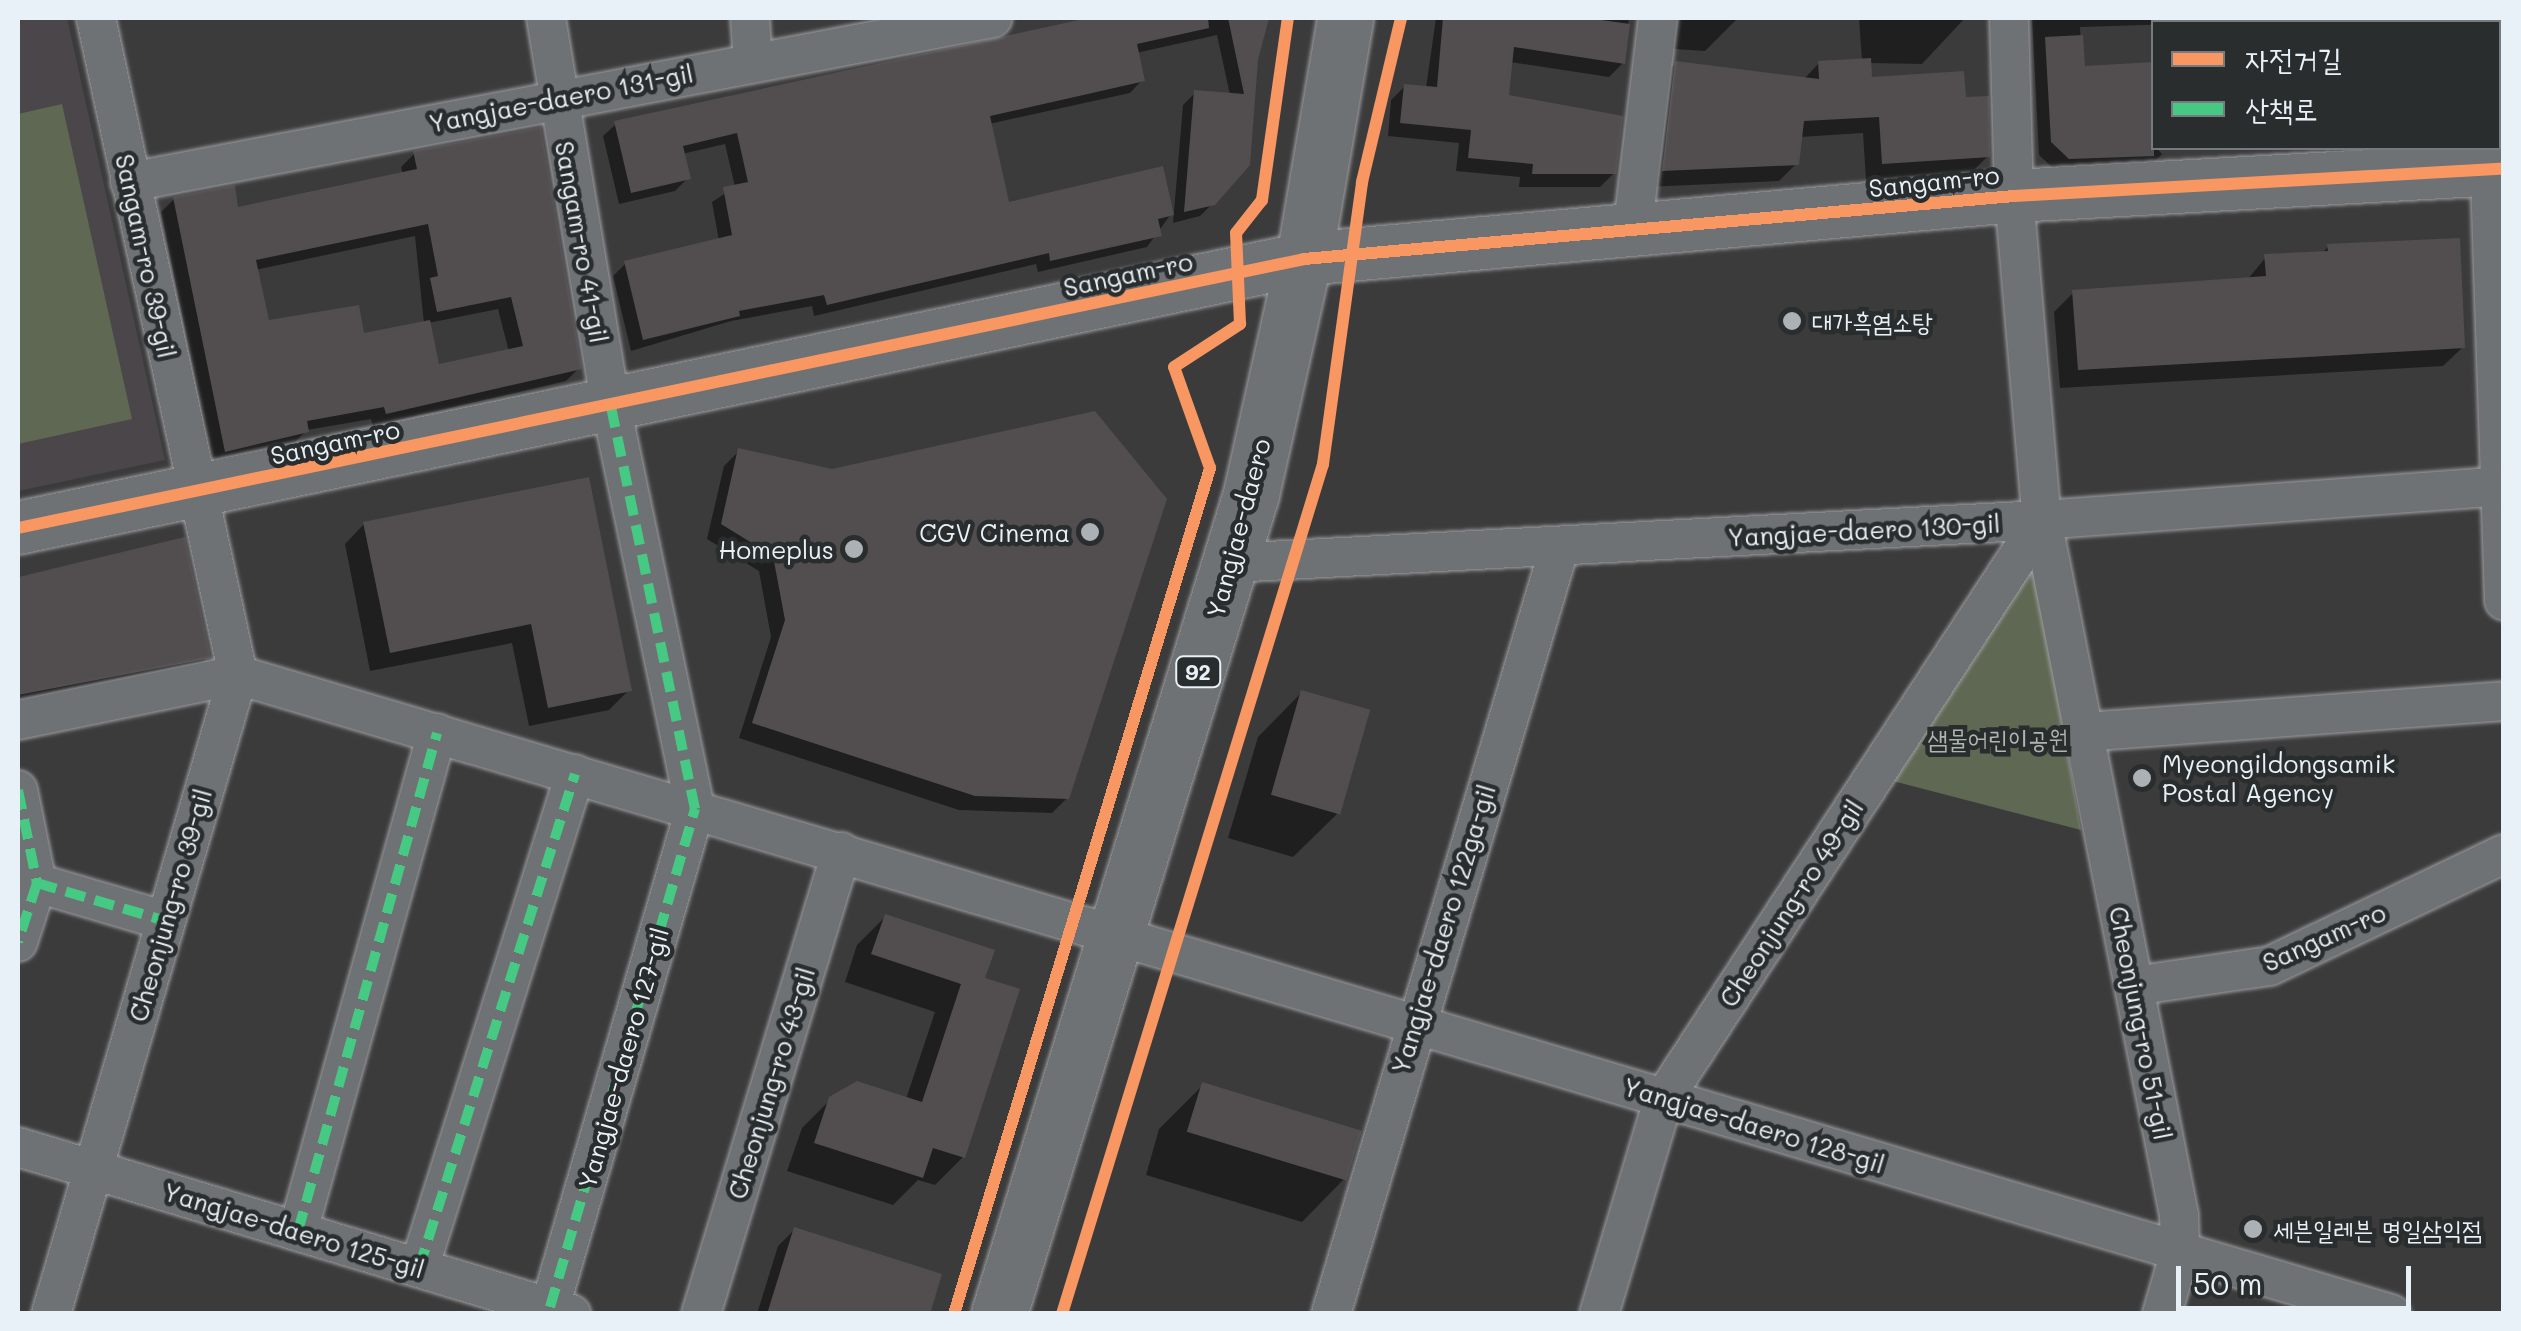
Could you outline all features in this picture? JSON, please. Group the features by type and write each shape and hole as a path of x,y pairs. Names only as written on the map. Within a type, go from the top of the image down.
{"main road":[{"name":"Yangjae-daero","path":"999,1314 1230,564 1304,259 1345,18"}],"street":[{"name":"Sangam-ro 39-gil","path":"96,18 196,494"},
{"name":"Sangam-ro 41-gil","path":"546,18 556,98 611,406 695,808"},
{"path":"750,18 753,62"},
{"name":"Yangjae-daero 131-gil","path":"130,182 993,18"},
{"path":"1632,233 1658,18"},
{"name":"Cheonjung-ro 51-gil","path":"2008,18 2014,196 2042,520 2178,1214 2180,1252 2162,1314"},
{"name":"Sangam-ro","path":"18,528 196,494 1304,259 1632,233 2014,196 2493,162 2496,487 2504,601"},
{"name":"Yangjae-daero 130-gil","path":"1230,564 2042,520 2496,487"},
{"name":"Cheonjung-ro 39-gil","path":"52,1314 238,674 196,494"},
{"name":"Cheonjung-ro 49-gil","path":"1599,1314 1664,1098 2042,520"},
{"name":"Yangjae-daero 122ga-gil","path":"1331,1314 1414,1022 1560,546"},
{"path":"18,720 238,674 1118,932"},
{"path":"2084,732 2504,701"},
{"path":"298,1231 437,733"},
{"path":"419,1268 575,774"},
{"path":"18,790 37,883 18,942"},
{"name":"Yangjae-daero 127-gil","path":"561,1310 695,808"},
{"name":"Cheonjung-ro 43-gil","path":"702,1314 841,852"},
{"name":"Sangam-ro","path":"2134,986 2270,966 2504,854"},
{"path":"37,883 166,921"},
{"name":"Yangjae-daero 128-gil","path":"1118,932 2391,1314"},
{"name":"Yangjae-daero 125-gil","path":"18,1147 561,1310"}],"shaded area":[{"path":"18,18 67,18 165,460 18,491"}],"green space":[{"path":"62,104 132,419 18,444 18,114"},
{"name":"샘물어린이공원","path":"2033,558 2081,830 1893,781"}],"building":[{"path":"1088,18 1208,18 1209,28 1137,44 1145,81 990,116 1009,202 1163,166 1174,215 1158,219 1162,236 1050,261 1049,253 827,305 824,295 739,311 740,316 643,340 624,261 732,235 723,187 748,182 737,133 683,146 691,179 631,193 614,121"},
{"path":"1228,18 1269,18 1258,60 1250,165 1215,205 1184,212 1194,90 1244,94"},
{"path":"1443,18 1587,18 1630,24 1625,64 1514,47 1509,95 1623,116 1616,174 1532,174 1533,164 1468,158 1471,130 1400,123 1404,84 1437,87"},
{"path":"2083,35 2085,66 2151,62 2154,156 2069,159 2051,142 2045,37"},
{"path":"1871,58 1872,77 1964,71 1966,97 1989,96 1990,157 1882,164 1879,117 1804,121 1799,165 1662,171 1675,61 1819,79 1818,61"},
{"path":"541,127 582,369 386,414 384,407 307,421 309,432 225,452 173,197 235,185 238,207 417,169 413,151","holes":["428,224 438,276 430,278 437,312 511,297 523,346 439,364 430,320 364,333 359,305 269,320 256,260"]},
{"path":"2460,238 2465,348 2078,370 2072,290 2266,276 2264,254 2328,251 2327,244"},
{"path":"1095,411 1167,499 1069,799 975,796 752,723 785,620 773,556 721,524 738,448 832,469"},
{"path":"589,477 632,691 548,708 531,624 390,653 363,522"},
{"path":"185,537 211,658 18,695 18,577"},
{"path":"1301,690 1370,710 1340,815 1271,795"},
{"path":"885,914 995,950 985,978 1020,989 965,1158 933,1148 923,1178 814,1143 829,1097 857,1081 922,1102 961,984 871,954"},
{"path":"1202,1082 1362,1131 1346,1181 1187,1132"},
{"path":"794,1227 942,1274 930,1314 767,1314"}],"marked path":[{"path":"550,1307 695,809 611,406"},
{"path":"298,1231 437,733"},
{"path":"419,1268 575,774"},
{"path":"18,790 37,883 18,942"},
{"path":"37,883 166,921"}],"cycle path":[{"path":"954,1314 1210,468 1174,367 1240,324 1236,233 1262,200 1288,18"},
{"path":"1062,1314 1323,464 1362,182 1401,18"},
{"path":"18,528 1304,259 2014,196 2504,169"}],"place":[{"name":"대가흑염소탕","path":"1792,321"},
{"name":"CGV Cinema","path":"1090,532"},
{"name":"Homeplus","path":"854,549"},
{"name":"Myeongildongsamik Postal Agency","path":"2142,778"},
{"name":"세븐일레븐 명일삼익점","path":"2253,1229"}]}
